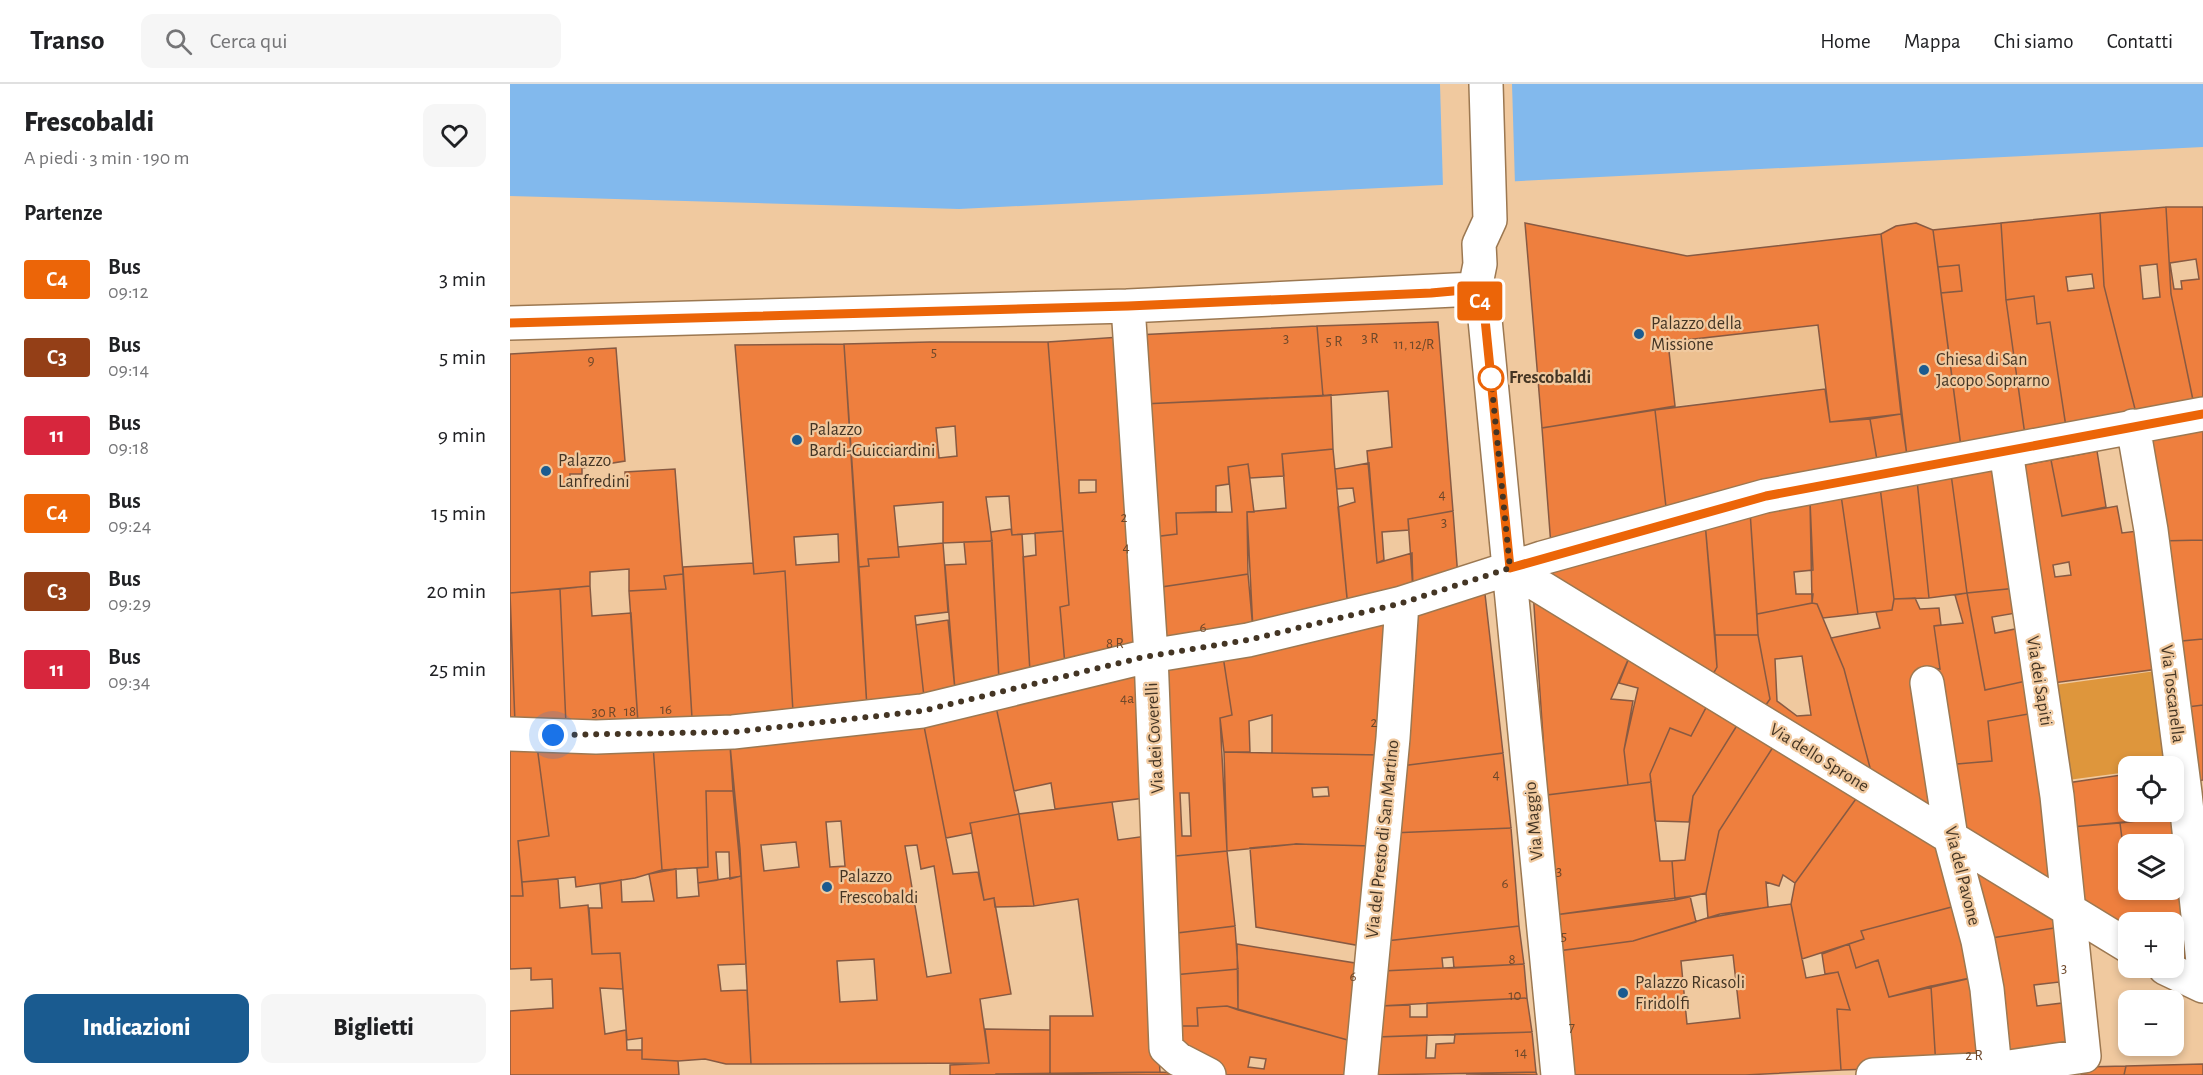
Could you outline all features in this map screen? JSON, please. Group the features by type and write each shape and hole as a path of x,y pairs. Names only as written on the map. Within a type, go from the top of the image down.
{"street":[{"path":"510,322 1128,306 1431,293 1475,289 1484,232 1486,84"},
{"name":"Via Maggio","path":"1475,289 1484,309 1558,1075"},
{"name":"Via dei Coverelli","path":"1128,306 1151,655 1166,1048 1178,1059 1209,1075"},
{"path":"510,734 597,737 734,732 910,713 1151,655 1248,640 1402,603 1510,568 1766,496 2203,414"},
{"name":"Via Toscanella","path":"2133,426 2145,495 2185,793 2203,963"},
{"name":"Via dei Sapiti","path":"1995,1069 2084,1056 2057,796 2006,451"},
{"name":"Via dello Sprone","path":"1510,568 2118,940"},
{"name":"Via del Presto di San Martino","path":"1361,1075 1393,738 1402,603"},
{"name":"Via del Pavone","path":"1927,683 1951,839 1978,941 1987,989 1995,1069"},
{"path":"2184,977 2203,986"},
{"path":"1873,1075 1995,1069"}],"shaded area":[{"name":"Palazzo della Missione","path":"1525,223 1687,256 1881,234 1901,414 1830,422 1825,389 1675,406 1542,428"},
{"path":"2156,671 2167,756 2118,756 2118,773 2068,780 2055,685"}],"water":[{"path":"510,84 2203,84 2203,147 959,209 510,196"}],"pier":[{"path":"1440,84 1512,84 1515,185 1443,188"}],"building":[{"path":"2166,207 2171,294 2194,405 2136,413 2104,286 2100,213","holes":["2157,264 2160,297 2143,299 2140,266"]},
{"path":"2166,207 2203,207 2203,403 2194,405 2171,294","holes":["2196,259 2199,279 2181,281 2182,289 2174,289 2170,263"]},
{"path":"2100,213 2104,286 2136,413 2066,427 2050,322 2037,324 2034,296 2006,300 2001,223","holes":["2092,274 2094,288 2068,291 2066,277"]},
{"name":"Palazzo della Missione","path":"1525,223 1687,256 1881,234 1901,414 1830,422 1818,325 1668,342 1675,406 1542,428"},
{"name":"Chiesa di San Jacopo Soprarno","path":"1916,223 1933,230 1961,447 1907,456 1881,234 1896,226"},
{"path":"2001,223 2006,300 2025,435 1961,447 1941,293 1962,291 1959,265 1938,267 1933,230"},
{"path":"1959,265 1962,291 1941,293 1938,267"},
{"path":"2034,296 2037,324 2050,322 2066,427 2025,435 2006,300"},
{"path":"1438,322 1453,511 1408,519 1409,530 1382,532 1384,560 1377,563 1367,451 1392,447 1388,391 1323,396 1317,326"},
{"path":"1317,326 1323,396 1143,404 1136,335"},
{"path":"1120,337 1145,649 1065,665 1060,607 1069,605 1048,342","holes":["1079,480 1096,480 1096,492 1079,493"]},
{"path":"1048,342 1063,531 1012,535 1009,496 986,497 992,541 943,543 943,502 894,506 899,557 868,559 869,566 859,567 844,344","holes":["955,426 957,456 939,458 936,428"]},
{"name":"Palazzo Bardi-Guicciardini","path":"844,344 867,708 793,712 785,571 754,574 735,345","holes":["838,534 839,562 796,565 794,537"]},
{"name":"Palazzo Lanfredini","path":"616,348 625,461 582,468 582,474 570,474 570,482 625,478 625,472 675,469 683,574 664,576 666,589 629,591 629,569 590,572 590,586 510,593 510,354"},
{"path":"1825,389 1830,422 1870,419 1877,460 1666,507 1655,410"},
{"path":"1331,395 1333,449 1282,454 1284,476 1250,478 1248,464 1228,467 1229,484 1216,486 1216,512 1176,513 1177,534 1153,537 1143,404"},
{"path":"1655,410 1666,507 1551,546 1542,428"},
{"path":"1901,414 1907,456 1877,460 1870,419"},
{"path":"2203,429 2203,540 2159,541 2139,439"},
{"path":"1333,449 1348,608 1253,630 1247,512 1286,508 1282,454"},
{"path":"2097,451 2106,507 2062,516 2051,460"},
{"path":"2051,460 2062,516 2117,506 2122,533 2146,530 2158,669 2053,683 2017,466","holes":["2069,562 2071,575 2055,577 2053,565"]},
{"path":"1369,463 1377,563 1412,553 1413,590 1348,608 1338,507 1355,502 1353,488 1337,489 1335,469"},
{"path":"1248,464 1254,512 1247,512 1248,574 1155,588 1153,537 1177,534 1176,513 1232,512 1228,467"},
{"path":"2000,467 2017,588 1967,593 1951,474"},
{"path":"1951,474 1967,593 1929,598 1917,480"},
{"path":"1917,480 1929,598 1894,599 1880,487"},
{"path":"1880,487 1894,599 1892,610 1858,614 1841,495"},
{"path":"1841,495 1858,614 1823,618 1817,604 1812,603 1810,501"},
{"path":"1810,501 1813,570 1794,572 1796,594 1813,594 1812,603 1757,614 1750,511"},
{"path":"1453,511 1458,578 1413,590 1408,519"},
{"path":"1750,511 1758,635 1715,635 1705,522"},
{"path":"1705,522 1717,667 1709,681 1547,575 1551,566"},
{"path":"1011,529 1012,535 1022,534 1030,672 999,680 991,532"},
{"path":"1063,531 1069,605 1060,607 1065,665 1030,672 1023,557 1036,555 1035,533"},
{"path":"2203,540 2203,639 2171,642 2159,541"},
{"path":"992,541 999,680 955,690 945,565 966,564 964,542"},
{"path":"943,543 948,612 915,616 924,697 867,708 859,567 869,566 868,559 899,557 898,547"},
{"path":"753,563 754,574 785,571 793,712 692,718 683,567"},
{"path":"683,574 692,718 638,723 629,591 666,589 664,576"},
{"path":"1248,574 1253,630 1159,647 1155,588"},
{"path":"590,586 592,616 631,613 638,723 566,725 560,589"},
{"path":"2017,588 2022,612 1992,617 1995,633 2025,627 2035,679 1985,690 1967,593"},
{"path":"560,589 566,725 515,723 510,593"},
{"path":"1533,591 1631,653 1611,699 1633,701 1624,750 1628,785 1547,795"},
{"path":"1967,593 1985,690 2035,679 2040,712 1988,721 1992,761 1945,765 1933,668 1940,669 1934,626 1963,623 1955,595"},
{"path":"1485,594 1503,753 1401,766 1409,611"},
{"path":"1915,598 1920,609 1939,608 1941,625 1934,626 1940,669 1921,668 1937,806 1897,794 1873,779 1844,669 1831,638 1880,628 1876,612 1892,610 1894,599"},
{"path":"510,603 515,723 510,723"},
{"path":"1812,603 1817,604 1844,669 1873,779 1761,712 1770,699 1758,635 1757,614","holes":["1802,656 1811,715 1797,716 1777,701 1775,659"]},
{"path":"1392,617 1380,755 1272,753 1272,715 1249,721 1250,752 1224,752 1220,718 1232,715 1223,656"},
{"path":"948,620 955,690 924,697 916,625"},
{"path":"1715,635 1758,635 1770,699 1761,712 1709,681 1717,667"},
{"path":"2203,639 2203,705 2180,708 2171,642"},
{"path":"1631,653 1709,702 1691,736 1670,728 1650,774 1651,782 1628,785 1624,750 1638,688 1619,683"},
{"path":"1223,656 1232,715 1220,718 1227,851 1165,857 1157,667","holes":["1180,793 1189,793 1191,836 1182,836"]},
{"path":"1142,667 1153,797 1055,809 1051,783 1014,791 995,702"},
{"path":"995,702 1019,814 970,823 972,833 946,838 923,721"},
{"path":"1709,702 1741,719 1693,796 1689,822 1655,821 1650,774 1670,728 1691,736"},
{"path":"2203,705 2203,780 2190,782 2180,708"},
{"path":"2040,712 2063,892 1962,834 1945,765 1992,761 1988,721"},
{"path":"1741,719 1777,741 1719,831 1706,893 1675,900 1672,861 1685,860 1693,796"},
{"name":"Palazzo Frescobaldi","path":"923,721 953,874 978,872 984,900 994,898 1011,994 980,999 989,1063 751,1064 740,849 730,745","holes":["841,821 845,866 830,867 826,822","796,842 799,867 764,871 761,845","917,845 921,869 934,866 951,973 927,977 905,846","874,959 877,1000 840,1002 837,961"]},
{"path":"1777,741 1861,792 1795,883 1783,875 1779,886 1766,882 1768,907 1708,918 1706,893 1719,831"},
{"path":"510,745 537,746 549,836 518,841 523,896 510,896"},
{"path":"653,745 730,745 733,791 706,791 708,867 662,870"},
{"path":"653,745 662,870 635,878 576,887 575,877 522,882 518,841 549,836 537,746"},
{"path":"1224,752 1380,755 1372,846 1296,844 1227,851","holes":["1328,787 1329,796 1313,797 1312,788"]},
{"path":"1503,753 1511,828 1391,833 1401,766"},
{"path":"2118,775 2118,822 2124,822 2071,827 2067,783"},
{"path":"1651,782 1660,861 1672,861 1675,900 1555,915 1547,795"},
{"path":"706,791 733,791 741,876 730,879 729,852 716,852 718,880 698,883 697,868 708,867"},
{"path":"1861,792 1948,842 1963,904 1861,931 1864,939 1802,959 1791,904 1795,883"},
{"path":"1112,802 1118,840 1154,835 1148,891 1160,1072 1050,1074 1050,1016 1093,1016 1078,899 1034,906 1019,814"},
{"path":"1019,814 1034,906 995,907 994,898 984,900 970,823"},
{"path":"2181,822 2182,834 2121,834 2120,823"},
{"path":"2120,823 2118,900 2184,900 2185,855 2194,958 2184,960 2184,912 2118,912 2118,931 2079,909 2071,827"},
{"path":"1511,828 1519,926 1386,941 1391,833"},
{"path":"1296,844 1372,846 1361,946 1256,927 1250,848"},
{"path":"1227,851 1235,926 1169,934 1165,857"},
{"path":"1975,860 2067,926 1985,939"},
{"path":"676,869 677,898 699,896 698,883 741,876 746,964 718,965 721,991 747,990 751,1064 726,1064 705,1059 678,1061 642,1059 642,1038 627,1040 620,953 592,954 589,908 602,908 600,884 621,880 622,902 654,901 649,874"},
{"path":"558,879 560,908 588,905 592,954 620,953 623,989 600,988 605,1034 626,1030 627,1050 642,1050 642,1059 678,1061 679,1075 510,1075 510,1011 553,1008 552,979 531,980 531,968 510,969 510,896 523,896 522,882"},
{"path":"1690,896 1696,922 1633,941 1558,951 1555,915"},
{"name":"Palazzo Ricasoli Firidolfi","path":"1791,904 1806,978 1838,972 1850,1010 1837,1009 1841,1070 1745,1075 1567,1075 1558,951 1633,941 1720,914","holes":["1733,955 1740,1018 1687,1024 1681,961"]},
{"path":"1963,904 1980,976 1889,997 1878,960 1856,968 1849,944 1864,939 1861,931"},
{"path":"1235,926 1238,969 1173,975 1169,934"},
{"path":"1519,926 1524,964 1454,968 1453,957 1442,958 1443,968 1383,971 1386,941"},
{"path":"2067,926 2078,1048 2003,1062 1985,939","holes":["2059,982 2062,1003 2037,1006 2034,985"]},
{"path":"1237,944 1361,964 1355,1042 1238,1010"},
{"path":"1849,944 1856,968 1878,960 1889,997 1931,986 1936,1067 1841,1070 1837,1009 1850,1010 1838,972 1825,974 1822,954"},
{"path":"1524,964 1527,998 1380,1006 1383,971"},
{"path":"1238,969 1238,1010 1227,1006 1197,1008 1198,1026 1174,1026 1173,975"},
{"path":"1980,976 1988,1066 1936,1067 1931,986"},
{"path":"1527,998 1532,1032 1377,1037 1380,1006 1410,1005 1410,1017 1427,1017 1427,1003"},
{"path":"1227,1006 1355,1042 1353,1075 1222,1075 1174,1038 1174,1026 1198,1026 1197,1008","holes":["1250,1057 1266,1059 1264,1069 1248,1067"]},
{"path":"985,1029 1050,1030 1050,1074 950,1075 950,1065 989,1063"},
{"path":"1532,1032 1536,1072 1374,1075 1377,1037 1427,1035 1426,1058 1435,1058 1436,1044 1454,1043 1455,1034"},
{"path":"2203,1064 2203,1075 2124,1075 2126,1066"},
{"path":"2126,1066 2124,1075 2081,1075 2083,1067"},
{"path":"1160,1072 1200,1075 996,1075 996,1074"},
{"path":"1536,1072 1537,1075 1466,1074"}],"bus line":[{"name":"C4","path":"510,323 1128,306 1431,293 1475,289 1484,309 1510,568 1766,496 2203,414"}],"place":[{"name":"Palazzo della Missione","path":"1639,334"},
{"name":"Chiesa di San Jacopo Soprarno","path":"1924,370"},
{"name":"Frescobaldi","path":"1491,378"},
{"name":"Palazzo Bardi-Guicciardini","path":"797,440"},
{"name":"Palazzo Lanfredini","path":"546,471"},
{"name":"Palazzo Frescobaldi","path":"827,887"},
{"name":"Palazzo Ricasoli Firidolfi","path":"1623,993"}],"route":[{"path":"553,735 597,737 734,732 922,711 1144,657 1248,640 1402,603 1510,568 1491,378"}]}
